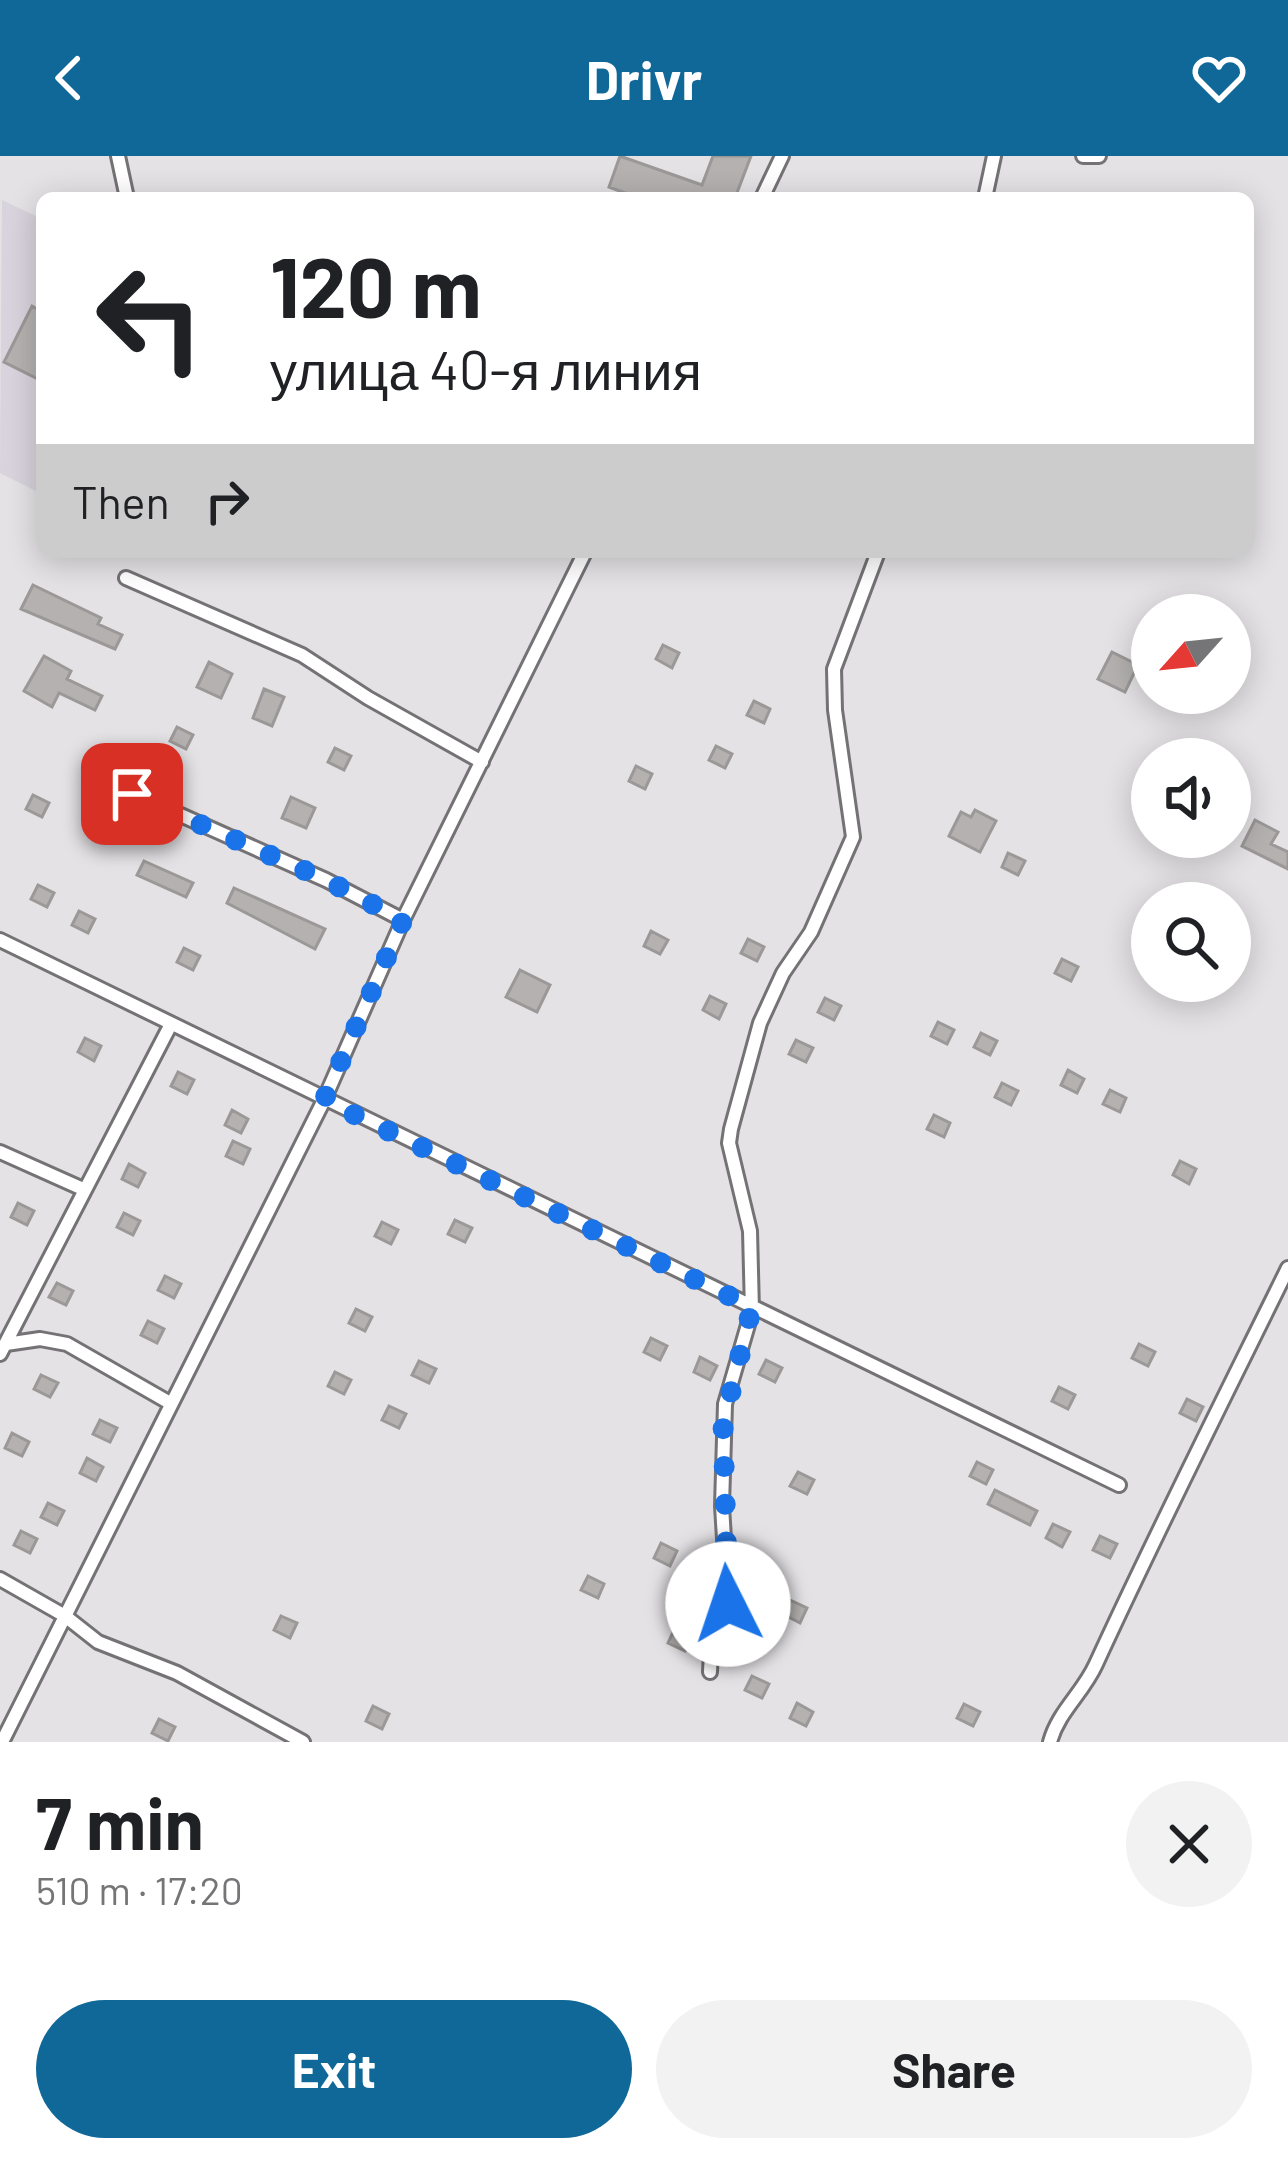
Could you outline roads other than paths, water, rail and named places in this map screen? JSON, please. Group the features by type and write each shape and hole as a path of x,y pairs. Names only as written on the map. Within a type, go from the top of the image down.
{"street":[{"path":"118,156 126,192"},
{"path":"765,192 782,156"},
{"path":"986,192 994,156"},
{"path":"1083,156 1099,156"},
{"path":"2,1742 324,1100 403,920 582,558"},
{"path":"710,1672 711,1651 728,1604 722,1506 725,1404 752,1307 750,1232 730,1129 760,1023 783,973 811,932 854,837 836,710 835,669 876,558"},
{"path":"126,578 302,655 482,762"},
{"path":"100,779 326,880 403,920"},
{"path":"0,940 1119,1485"},
{"path":"3,1349 171,1024"},
{"path":"0,1152 83,1189"},
{"path":"1050,1742 1055,1724 1090,1678 1288,1268"},
{"path":"3,1349 40,1339 67,1344 170,1402"},
{"path":"0,1579 65,1616 98,1642 177,1673 300,1742"}]}
